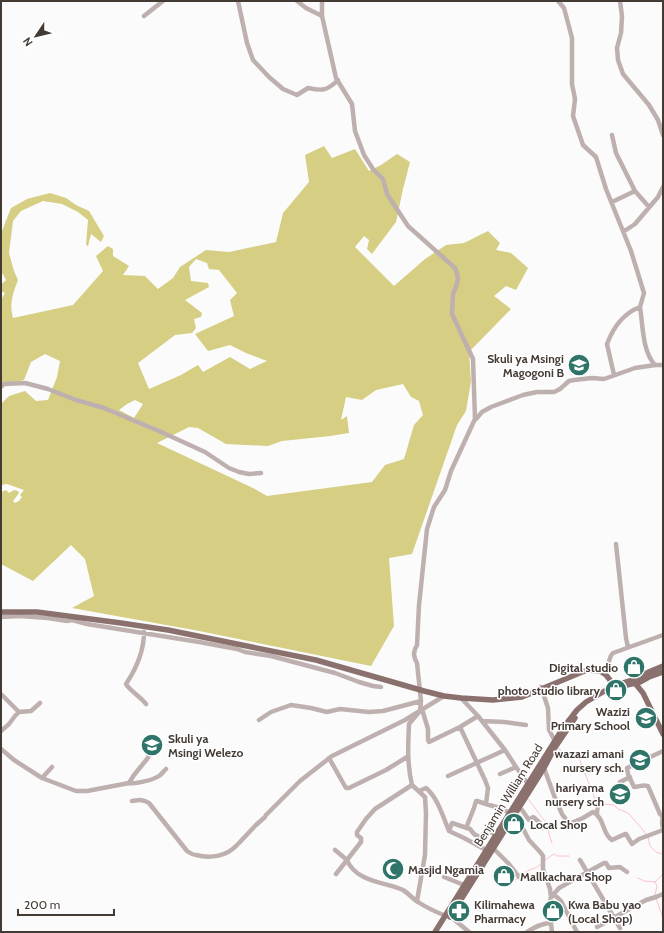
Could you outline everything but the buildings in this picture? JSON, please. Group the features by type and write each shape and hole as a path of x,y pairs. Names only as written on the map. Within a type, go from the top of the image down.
{"main road":[{"path":"1,612 37,612 144,626 213,639 316,660 444,696 493,700 506,699 542,688 586,668 595,667 606,673 616,687"},
{"path":"636,681 651,671 663,666"},
{"path":"636,681 663,672"},
{"path":"636,681 650,699 663,726"},
{"path":"636,681 663,734"},
{"name":"Benjamin William Road","path":"435,932 448,916 493,848 528,784 563,728 577,710 586,702 616,687 636,681"},
{"name":"Benjamin William Road","path":"440,932 464,885 486,850 511,815 518,808 580,712 594,700 616,687"}],"street":[{"path":"144,16 163,1"},
{"path":"238,1 247,43 253,60 283,89 297,95 308,88 319,91 331,87 338,80"},
{"path":"297,1 306,8 322,16"},
{"path":"322,1 322,16 333,63 338,80 352,104 355,131 364,155 373,169 383,179 387,194 408,226 455,268 457,281 453,294 452,314 474,359 475,419"},
{"path":"558,1 564,8 572,38 572,84 575,99 573,116 583,145 596,157 606,189 631,251 644,293 640,307 647,350 650,360 655,365"},
{"path":"620,1 622,16 621,33 617,48 618,60 623,74 649,104 658,120 663,135"},
{"path":"612,135 616,153 635,191 649,207"},
{"path":"622,231 635,224 658,197 663,186 663,181"},
{"path":"612,202 635,191"},
{"path":"614,375 607,344 608,341 622,319 632,310 640,307"},
{"path":"478,716 460,727 429,742 428,729 421,710 417,663 414,654 414,650 417,645 419,605 427,529 434,507 445,490 451,471 475,419 482,412 523,395 537,392 554,392 569,381 592,378 604,379 635,368 663,365"},
{"path":"1,387 4,384 26,383 48,389 76,400 104,408 159,431 205,452 234,470 248,474 261,473"},
{"path":"616,544 628,647"},
{"path":"1,617 20,616 67,621 72,620 88,624 206,643 271,656 335,673 373,686 381,687"},
{"path":"144,626 143,644 130,678 126,684 146,704"},
{"path":"606,673 609,666 609,657 613,653 663,635"},
{"path":"542,688 548,708 549,730 555,741"},
{"path":"2,694 19,712"},
{"path":"132,801 140,799 146,800 187,851 195,855 222,855 233,849 300,781 329,758 405,720 444,696"},
{"path":"461,698 506,750 528,784"},
{"path":"259,720 271,712 291,705 326,712 340,709 370,712 384,711 420,701"},
{"path":"1,732 19,712 30,711 40,703"},
{"path":"416,901 426,843 426,798 412,785 407,757 409,740 408,724 421,710"},
{"path":"482,721 526,725"},
{"path":"460,727 488,788 486,804"},
{"path":"129,783 154,747"},
{"path":"1,749 14,760 42,778 78,792 149,780 159,776 166,769"},
{"path":"448,776 506,750"},
{"path":"599,804 597,814 602,821 608,838 612,840 626,834 632,844 639,839 663,830 663,816 660,814 648,786 642,785 634,787 627,771 628,767 663,751"},
{"path":"329,758 346,788 349,788 386,770 407,757"},
{"path":"42,778 52,767"},
{"path":"500,774 516,767"},
{"path":"544,768 560,816 569,824"},
{"path":"620,782 630,777"},
{"path":"336,874 361,842 361,838 357,835 357,832 366,819 375,809 412,785"},
{"path":"419,791 426,788 431,794 449,831 486,850"},
{"path":"466,828 476,801 503,809 518,819 529,840 543,856 543,869 552,895 549,905 553,918 551,923 552,932"},
{"path":"518,808 522,810 529,820 533,818 537,819 543,828"},
{"path":"562,827 593,812 597,814"},
{"path":"449,831 452,823 470,829 479,837"},
{"path":"474,843 482,834 491,832 496,835"},
{"path":"493,848 519,877"},
{"path":"335,850 347,860 357,873 371,880 404,891 416,901 432,910 448,916 469,932"},
{"path":"580,860 620,928"},
{"path":"552,895 560,888 604,864 606,864 609,868 620,867 627,872"},
{"path":"444,876 464,885"},
{"path":"597,927 646,900 663,894"},
{"path":"552,895 561,902 578,932"},
{"path":"527,932 541,924 551,923"}],"shaded area":[{"path":"324,146 332,158 355,149 369,171 397,154 410,162 396,222 372,254 367,249 369,240 364,236 355,247 394,286 425,259 446,245 464,243 488,231 500,243 496,250 511,253 528,268 516,290 506,286 494,296 511,309 469,352 471,381 466,411 457,425 412,554 389,558 394,626 371,666 194,630 72,608 94,596 85,559 71,545 33,581 1,564 1,492 6,490 9,493 14,490 18,491 19,493 13,501 15,503 22,497 20,495 24,490 7,484 1,485 1,404 9,396 25,391 36,401 48,400 57,377 60,361 45,354 31,362 24,380 1,385 1,300 5,293 1,291 1,284 6,280 1,271 1,243 2,231 11,208 27,199 50,193 66,198 89,211 104,236 101,242 91,234 88,246 86,245 88,220 78,212 62,204 43,201 21,211 13,221 9,253 18,280 13,294 13,318 73,305 103,271 96,256 108,246 113,249 113,256 129,266 123,275 145,276 158,289 173,278 180,267 206,250 229,252 276,242 283,213 309,182 305,155","holes":["196,259 207,263 209,269 219,270 237,293 230,300 234,316 195,334 208,351 230,345 267,361 250,369 230,357 203,372 198,365 181,375 149,389 138,363 175,335 192,333 196,328 194,319 201,317 202,313 185,300 209,287 208,283 191,281 189,267","403,384 411,397 419,401 423,415 414,425 404,459 385,465 372,482 267,496 157,443 189,427 198,428 226,444 268,446 282,441 349,433 347,416 341,420 346,397 362,400 376,390","135,400 143,404 134,418 119,410"]}],"waterway":[{"path":"558,748 570,756 575,752 577,753 597,804"},
{"path":"527,798 548,824 552,843"},
{"path":"602,804 614,805 618,809 628,813 646,835"},
{"path":"648,837 650,846 657,853 663,855"},
{"path":"545,860 554,854 557,856 569,856"},
{"path":"520,877 523,876 522,873 541,864"},
{"path":"655,882 663,874"},
{"path":"638,878 644,881 655,882 657,886 655,895"},
{"path":"506,884 517,879"},
{"path":"656,898 663,918"}],"place":[{"name":"Skuli ya Msingi Magogoni B","path":"579,365"},
{"name":"Digital studio","path":"634,667"},
{"name":"photo studio library","path":"616,690"},
{"name":"Wazizi Primary School","path":"646,718"},
{"name":"Skuli ya Msingi Welezo","path":"152,745"},
{"name":"wazazi amani nursery sch.","path":"640,760"},
{"name":"hariyama nursery sch","path":"620,794"},
{"name":"Local Shop","path":"514,824"},
{"name":"Masjid Ngamia","path":"393,869"},
{"name":"Mallkachara Shop","path":"504,876"},
{"name":"Kilimahewa Pharmacy","path":"459,911"},
{"name":"Kwa Babu yao (Local Shop)","path":"553,911"}]}
